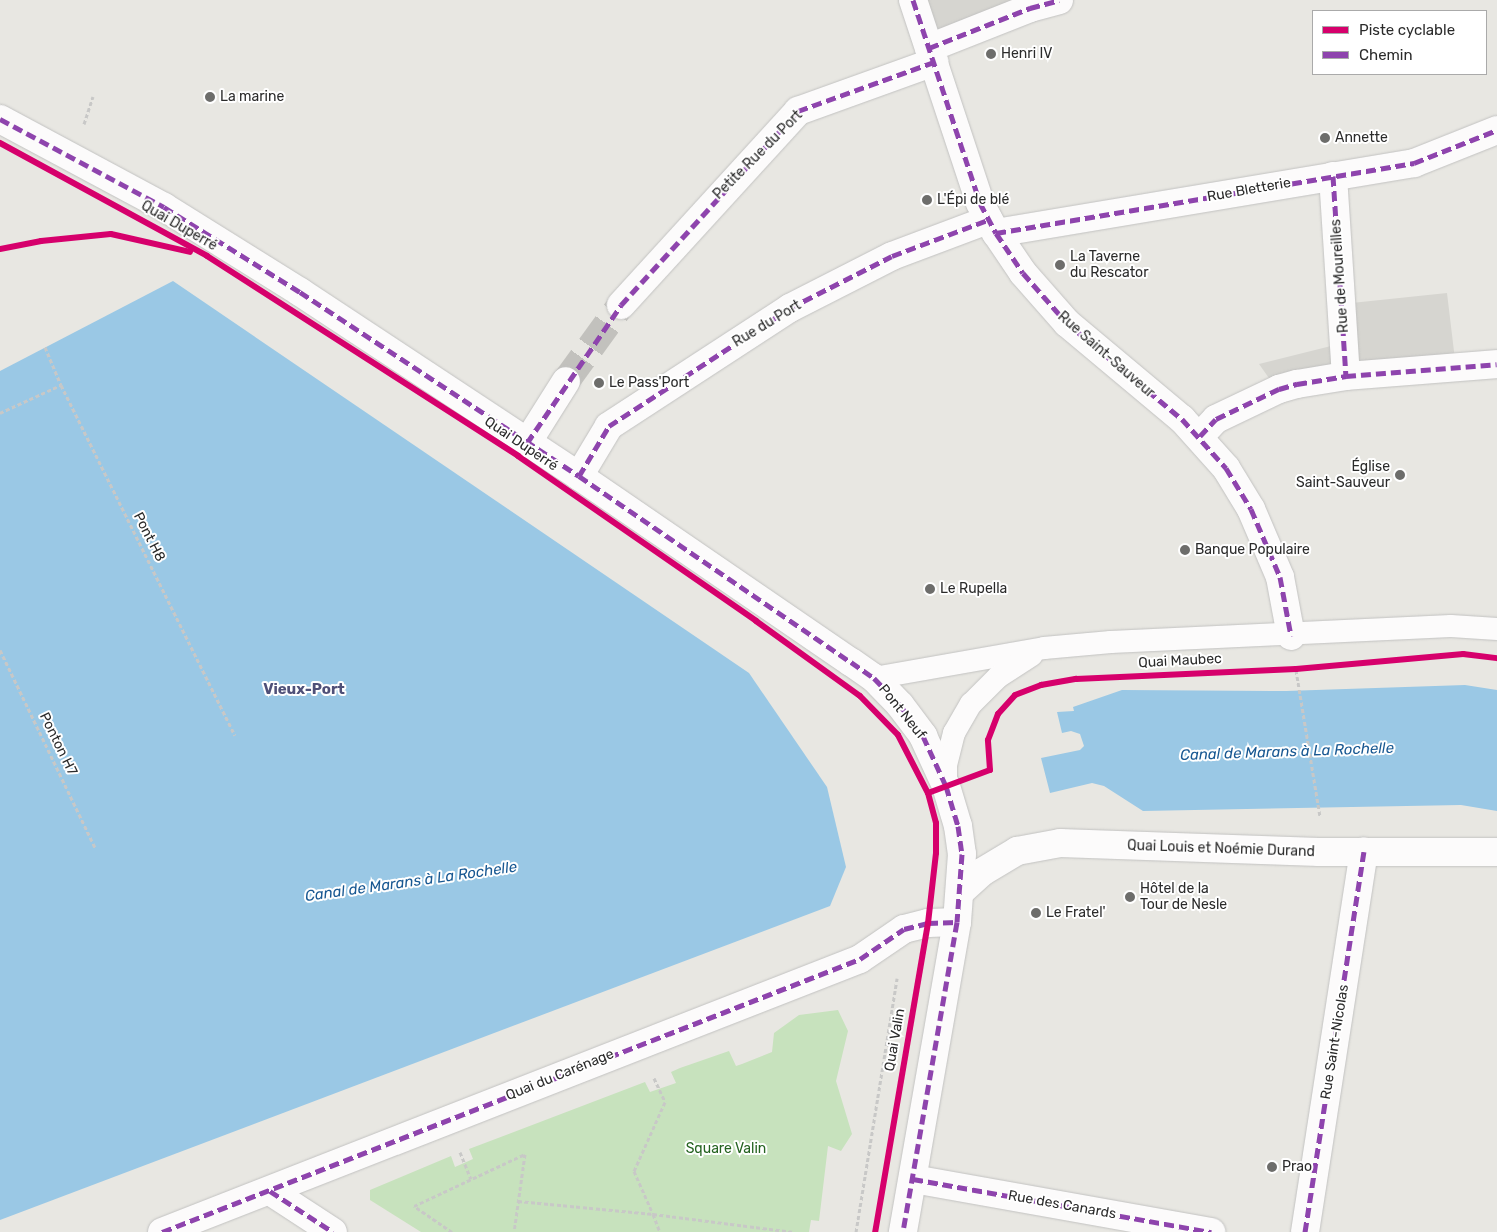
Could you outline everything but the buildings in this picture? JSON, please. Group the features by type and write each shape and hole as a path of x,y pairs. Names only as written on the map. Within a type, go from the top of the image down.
{"street":[{"name":"Rue Saint-Sauveur","path":"913,0 980,203 992,226 1023,273 1067,323 1200,436 1226,468 1252,510 1282,582 1291,636"},
{"name":"Petite Rue du Port","path":"621,305 798,111 932,55 1030,8 1058,0"},
{"name":"Quai Duperré","path":"0,119 164,207 300,292 579,476 874,678"},
{"name":"Rue Bletterie","path":"992,226 1414,163 1497,130"},
{"name":"Rue de Moureilles","path":"1333,176 1346,376"},
{"name":"Rue du Port","path":"579,476 609,426 782,313 892,256 992,226"},
{"path":"1200,436 1216,419 1279,389 1346,376 1497,364"},
{"path":"527,443 566,381"},
{"name":"Pont Neuf","path":"874,678 923,736 946,786 959,835 960,892"},
{"name":"Quai Louis et Noémie Durand","path":"960,892 982,872 1017,851 1060,844 1364,852 1497,852"},
{"name":"Rue Saint-Nicolas","path":"1305,1232 1364,852"},
{"path":"903,1232 957,922 960,892"},
{"name":"Quai du Carénage","path":"162,1232 270,1191 639,1043 860,959 904,930 928,923 957,922"},
{"name":"Rue des Canards","path":"913,1179 1211,1232"},
{"path":"270,1191 333,1232"}],"lane":[{"name":"Quai Maubec","path":"874,678 1044,648 1111,642 1291,636 1452,626 1497,630"},
{"name":"Quai Maubec","path":"946,786 946,765 954,733 971,704 998,677 1044,648"}],"path":[{"path":"0,413 61,385"},
{"path":"1286,669 1306,668"},
{"path":"1299,690 1321,810"},
{"path":"639,1043 665,1102 634,1171 660,1232"},
{"path":"452,1232 414,1206 525,1154 514,1232"},
{"path":"518,1201 653,1214 794,1232"}],"green space":[{"name":"Square Valin","path":"838,1010 848,1031 836,1081 852,1134 841,1151 828,1146 819,1221 811,1220 809,1232 421,1232 370,1200 370,1190 451,1156 455,1167 473,1159 469,1149 645,1082 650,1092 676,1083 671,1072 680,1068 729,1051 736,1066 772,1052 774,1033 799,1015"}],"shaded area":[{"path":"913,0 1027,0 929,48"},
{"path":"1447,293 1456,368 1271,381 1259,364 1335,345 1342,304"}],"water":[{"name":"Canal de Marans à La Rochelle","path":"173,281 749,673 827,787 846,867 830,906 0,1220 0,371"},
{"name":"Canal de Marans à La Rochelle","path":"1465,685 1497,690 1497,811 1461,805 1143,811 1104,786 1092,783 1050,793 1041,758 1080,750 1084,746 1080,734 1071,731 1062,733 1057,712 1074,711 1073,707 1122,690 1286,691"}],"tunnel":[{"path":"566,381 621,305"}],"marked path":[{"path":"913,0 980,203 996,233 1023,273 1067,323 1182,419 1226,468 1251,509 1280,577 1291,636"},
{"path":"929,48 1030,8 1059,0"},
{"path":"527,443 621,305 798,111 934,62"},
{"path":"0,119 164,207 300,292 579,476 851,662 874,678 900,705 923,736 946,786 958,826 962,854 957,922 903,1232"},
{"path":"996,233 1414,163 1497,130"},
{"path":"1333,176 1346,376"},
{"path":"579,476 609,426 790,308 892,256 988,220"},
{"path":"1200,436 1216,419 1279,389 1297,384 1346,376 1497,364"},
{"path":"1305,1232 1364,852"},
{"path":"162,1232 860,959 904,929 928,923 957,922"},
{"path":"913,1179 1211,1232"},
{"path":"270,1191 333,1232"}],"cycle path":[{"name":"Quai Valin","path":"0,143 207,256 518,456 756,621 860,696 898,735 928,793 936,823 936,853 928,923 875,1232"},
{"path":"0,249 41,241 111,234 190,252"},
{"path":"928,793 990,770 988,740 998,714 1015,695 1041,685 1076,679 1296,669 1463,654 1497,658"}],"place":[{"name":"Henri IV","path":"991,54"},
{"name":"La marine","path":"210,97"},
{"name":"Annette","path":"1325,138"},
{"name":"L'Épi de blé","path":"927,200"},
{"name":"La Taverne du Rescator","path":"1060,265"},
{"name":"Le Pass'Port","path":"599,383"},
{"name":"Église Saint-Sauveur","path":"1400,475"},
{"name":"Banque Populaire","path":"1185,550"},
{"name":"Le Rupella","path":"930,589"},
{"name":"Hôtel de la Tour de Nesle","path":"1130,897"},
{"name":"Le Fratel'","path":"1036,913"},
{"name":"Prao","path":"1272,1167"}],"district":[{"name":"Vieux-Port","path":"304,690"}]}
